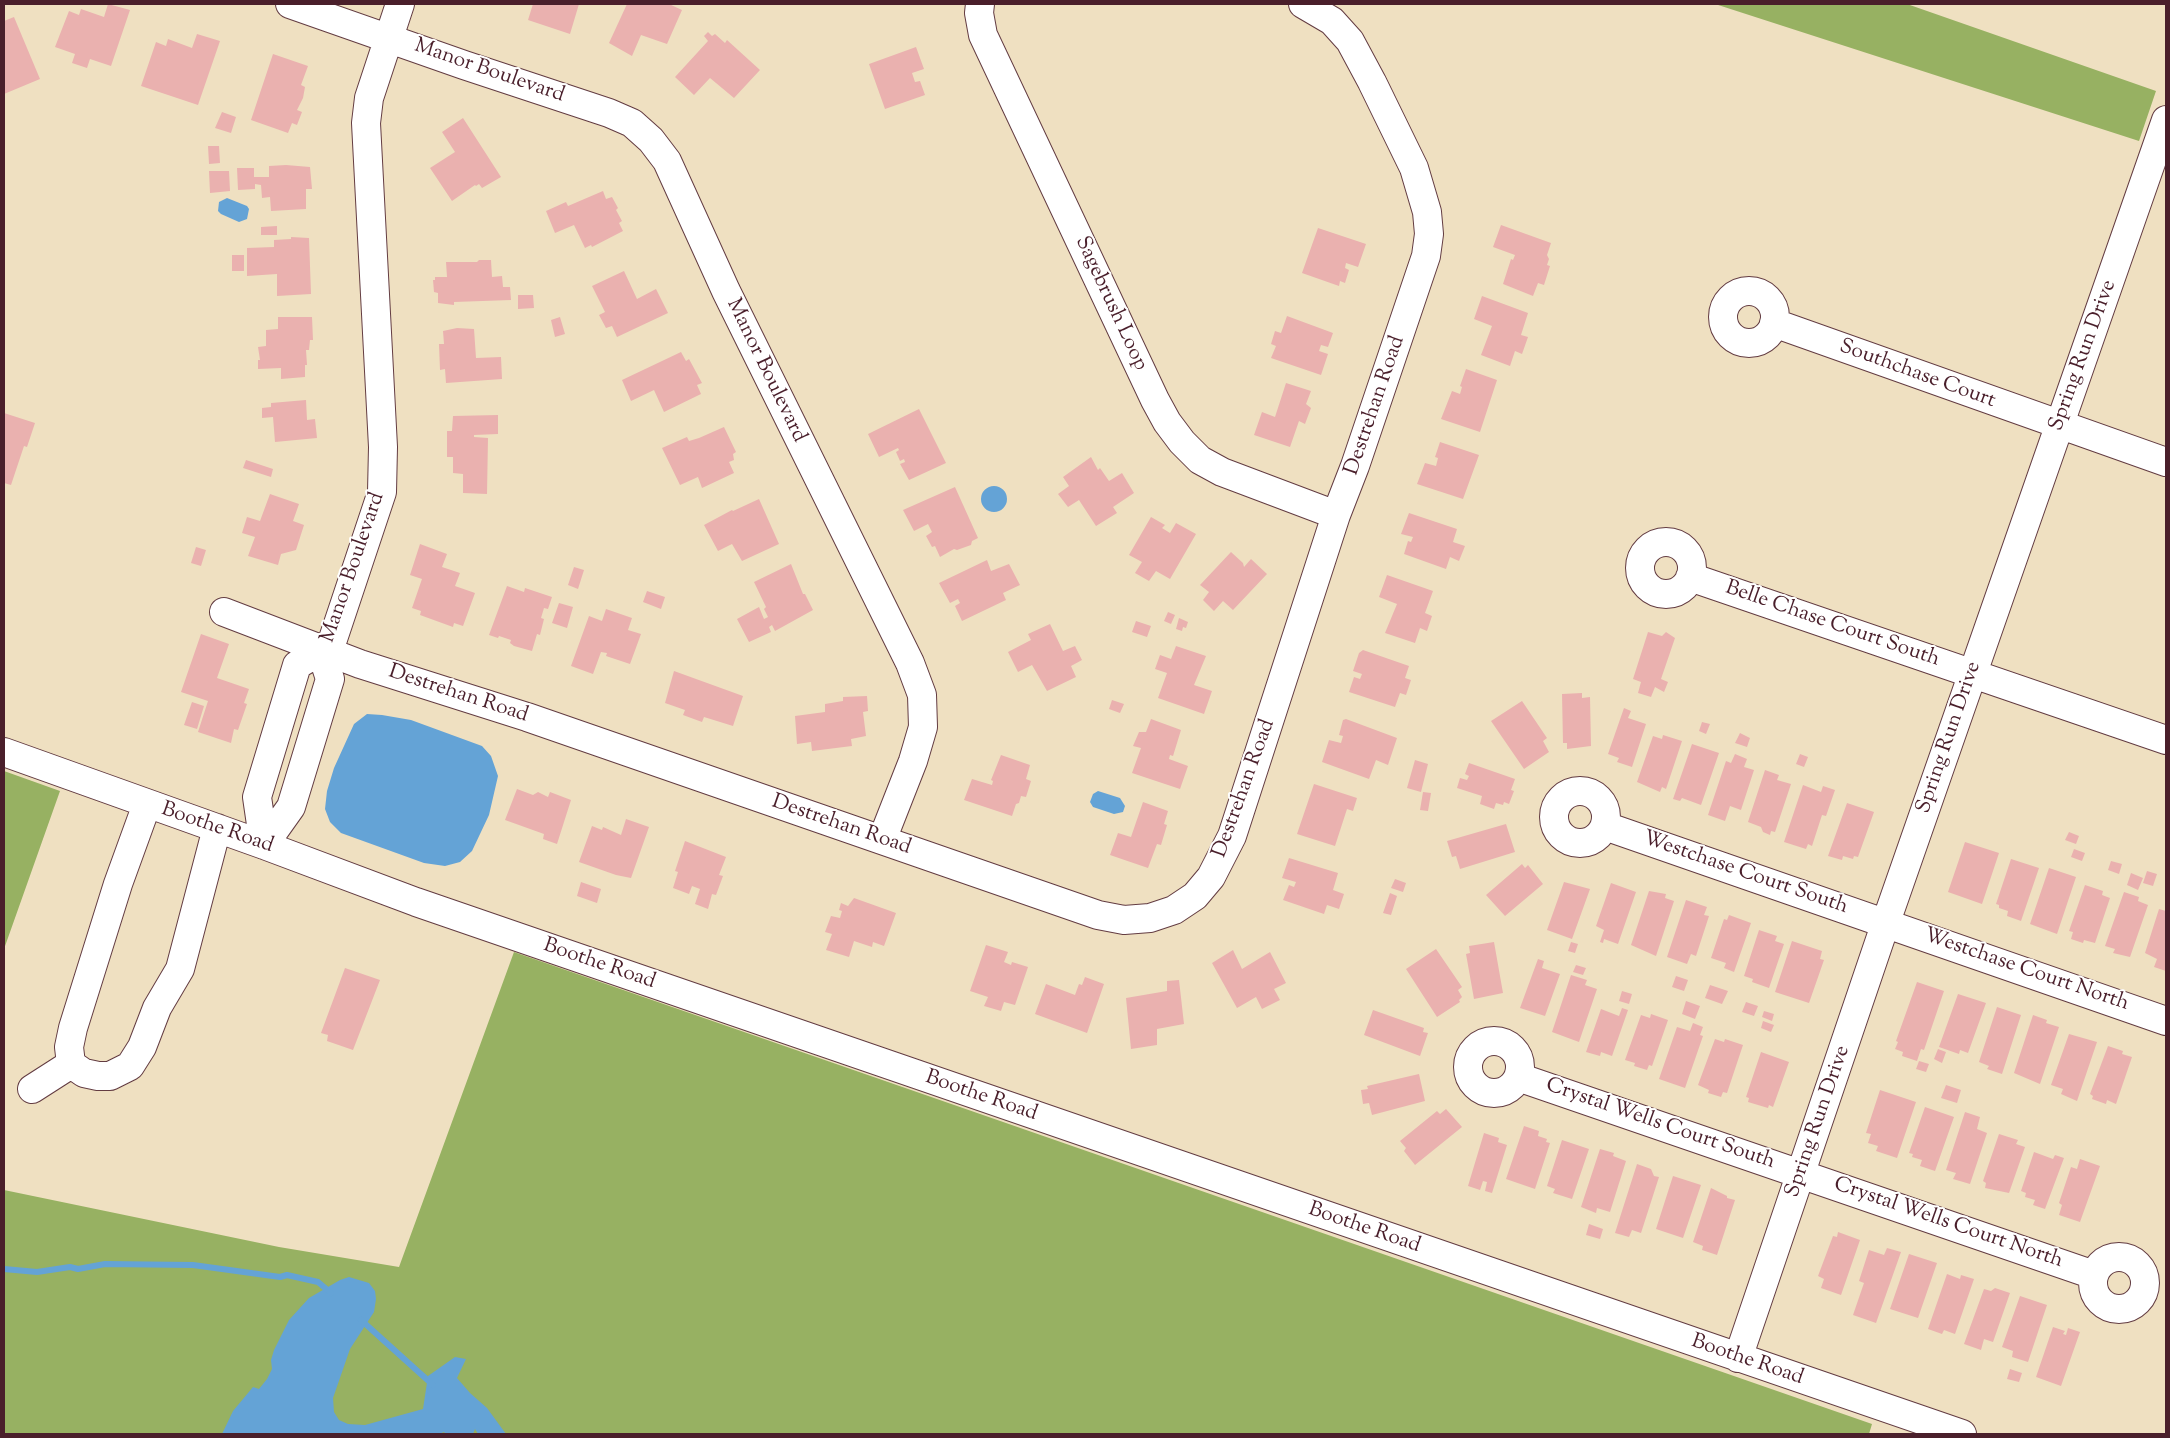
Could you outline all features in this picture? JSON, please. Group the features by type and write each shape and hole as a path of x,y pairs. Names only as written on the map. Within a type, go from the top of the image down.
{"street":[{"path":"290,4 388,38 400,4"},
{"name":"Sagebrush Loop","path":"980,4 979,13 983,36 1167,422 1182,442 1200,460 1246,483 1336,515"},
{"name":"Destrehan Road","path":"224,612 360,664 528,717 1098,915 1124,920 1150,918 1174,910 1195,896 1211,877 1232,836 1336,515 1355,466 1426,256 1429,234 1427,212 1414,168 1350,41 1332,21 1303,4"},
{"name":"Manor Boulevard","path":"325,651 382,492 383,447 366,123 369,98 388,38 609,113 632,124 651,140 667,161 726,292 910,663 922,695 923,727 913,761 882,840"},
{"name":"Spring Run Drive","path":"1738,1358 1886,922 2166,120"},
{"name":"Southchase Court","path":"1774,323 2166,462"},
{"name":"Belle Chase Court South","path":"1690,577 1973,672 2166,740"},
{"path":"264,845 257,797 297,665 325,651"},
{"name":"Boothe Road","path":"4,752 264,845 416,902 1962,1434"},
{"path":"147,804 118,884 73,1028 69,1047 71,1064 84,1073 110,1076 130,1066 142,1047 157,1008 180,969 217,828"},
{"name":"Westchase Court South","path":"1605,826 1886,922"},
{"name":"Westchase Court North","path":"1886,922 2166,1021"},
{"path":"32,1089 71,1064"},
{"name":"Crystal Wells Court South","path":"1518,1076 1802,1173"},
{"name":"Crystal Wells Court North","path":"1802,1173 2094,1275"}],"green space":[{"path":"1715,4 1907,4 2156,91 2139,141"},
{"path":"4,771 60,791 4,949"},
{"path":"514,952 1872,1424 1869,1434 4,1434 4,1190 279,1247 399,1267"}],"water":[{"path":"227,198 247,206 249,209 247,219 239,222 218,211 219,202"},
{"path":"994,486 1003,490 1007,499 1003,508 994,512 985,508 981,499 985,490"},
{"path":"367,714 411,720 482,746 491,756 498,776 489,815 472,851 460,862 445,866 424,863 341,833 330,822 325,809 327,791 334,768 354,724"},
{"path":"1098,791 1120,798 1125,806 1123,812 1114,814 1093,807 1090,802 1093,794"},
{"path":"349,1277 369,1283 375,1291 376,1299 374,1312 350,1349 333,1398 334,1412 339,1420 348,1424 365,1425 423,1409 428,1376 455,1357 466,1359 457,1378 487,1408 506,1434 478,1434 475,1429 473,1434 446,1434 444,1432 439,1434 222,1434 233,1411 253,1387 259,1389 267,1379 272,1369 271,1360 274,1350 289,1320 309,1298 340,1280"}],"building":[{"path":"108,4 130,10 111,66 90,59 87,68 72,63 75,54 55,47 69,11 79,15 81,9 104,17"},
{"path":"533,4 579,4 570,34 528,20"},
{"path":"627,4 669,4 682,10 667,44 641,35 632,56 609,43"},
{"path":"14,17 40,79 4,94 4,21"},
{"path":"708,32 712,36 715,34 725,43 727,40 760,70 734,98 710,78 694,95 675,77 708,41 704,36"},
{"path":"197,34 220,41 198,105 141,86 156,42 166,46 168,39 192,48"},
{"path":"916,47 924,69 912,73 915,82 920,81 925,95 885,109 869,64"},
{"path":"273,54 308,66 301,85 305,87 303,98 297,110 302,112 297,125 292,123 288,133 251,120"},
{"path":"222,112 236,117 231,133 215,128"},
{"path":"463,118 501,177 482,188 479,184 475,185 452,201 430,168 455,152 442,132"},
{"path":"208,146 219,146 220,163 209,164"},
{"path":"269,166 310,167 312,189 306,189 306,209 271,211 270,197 262,198 261,185 255,184 255,189 238,190 237,168 254,168 254,177 269,177"},
{"path":"209,171 229,171 230,191 210,193"},
{"path":"603,191 606,199 612,197 618,208 616,210 622,221 619,223 623,231 592,247 591,245 585,248 574,225 555,233 546,211 566,202 568,206"},
{"path":"1501,225 1551,243 1547,255 1549,259 1547,265 1550,266 1544,285 1538,283 1533,296 1503,284 1511,259 1513,260 1515,255 1493,247"},
{"path":"277,226 277,235 261,235 261,227"},
{"path":"1318,228 1366,244 1358,267 1346,263 1345,268 1349,270 1345,283 1340,281 1339,286 1302,273"},
{"path":"291,237 309,238 311,294 277,296 277,274 247,276 247,248 274,247 274,240 291,239"},
{"path":"232,255 244,255 244,271 232,271"},
{"path":"479,260 491,260 492,277 502,276 503,287 510,287 511,300 454,302 454,305 438,303 438,293 434,292 433,280 435,280 435,277 447,277 446,262 477,262"},
{"path":"624,271 637,299 656,289 668,313 617,337 612,326 606,328 599,315 605,312 592,286"},
{"path":"518,295 533,295 534,308 518,309"},
{"path":"1482,296 1528,313 1521,335 1528,337 1522,354 1515,351 1510,366 1481,355 1492,326 1474,319"},
{"path":"1287,316 1333,333 1328,347 1321,345 1319,351 1328,354 1321,375 1271,358 1276,346 1271,344 1275,331 1281,333"},
{"path":"278,317 312,317 313,340 310,340 309,350 306,350 307,365 305,365 305,377 281,379 281,368 258,369 258,360 260,360 258,347 266,346 266,330 278,329"},
{"path":"560,317 565,334 555,337 551,320"},
{"path":"457,328 474,329 476,358 501,357 502,379 446,383 445,369 440,370 439,344 444,344 443,331"},
{"path":"681,352 686,361 689,359 702,383 697,385 701,394 664,412 654,390 631,401 622,380"},
{"path":"1466,369 1497,380 1480,432 1441,419 1452,391 1460,394 1462,387 1460,386"},
{"path":"1286,383 1311,391 1306,404 1311,408 1305,424 1299,421 1290,447 1254,435 1262,412 1275,417"},
{"path":"306,400 307,420 315,419 317,438 275,442 273,417 262,418 262,408 271,407 271,403"},
{"path":"919,409 946,463 909,480 900,464 905,462 904,459 900,461 896,452 899,450 898,448 879,457 868,434"},
{"path":"4,413 35,423 27,447 24,446 11,485 4,483"},
{"path":"498,415 498,434 474,435 474,437 488,438 487,494 463,493 463,474 453,473 453,457 447,457 447,431 452,431 453,416"},
{"path":"724,427 736,452 733,454 734,460 729,462 734,473 702,488 698,477 680,485 662,448 687,437 689,441 699,438"},
{"path":"1440,442 1479,455 1463,499 1417,484 1425,463 1436,466 1438,458 1435,457"},
{"path":"1091,457 1098,470 1100,468 1109,481 1122,473 1134,493 1113,507 1117,513 1096,526 1079,500 1068,507 1058,494 1069,486 1063,477"},
{"path":"246,460 273,469 271,477 243,468"},
{"path":"955,487 978,538 972,541 971,545 957,550 954,549 940,557 935,546 932,547 926,536 932,532 928,524 914,531 903,510"},
{"path":"270,494 299,504 293,521 304,525 296,550 281,554 278,565 248,556 255,537 242,533 247,517 260,521"},
{"path":"759,499 779,544 742,561 732,544 718,551 704,525 732,510"},
{"path":"1409,513 1457,529 1453,542 1465,546 1459,561 1450,557 1446,569 1404,554 1408,541 1411,542 1413,537 1401,534"},
{"path":"1151,517 1165,525 1162,528 1170,533 1176,523 1196,534 1170,579 1156,571 1149,581 1135,573 1142,562 1129,555"},
{"path":"420,544 447,554 442,567 460,573 455,586 475,593 463,626 454,623 453,627 420,615 421,611 412,608 422,579 410,575"},
{"path":"196,547 206,550 201,566 191,563"},
{"path":"1231,552 1243,563 1244,567 1251,559 1267,574 1233,610 1223,601 1214,611 1203,600 1209,592 1200,585"},
{"path":"987,560 991,571 1009,564 1020,585 1003,593 1006,600 962,621 955,606 960,603 958,599 950,603 939,583"},
{"path":"791,564 803,594 805,594 813,610 775,631 772,625 769,627 771,632 749,642 737,619 759,607 764,619 768,617 764,609 766,607 754,582"},
{"path":"574,567 584,570 578,589 568,585"},
{"path":"1387,575 1433,591 1425,613 1432,616 1427,631 1420,628 1415,643 1385,633 1397,604 1379,597"},
{"path":"507,586 524,592 525,588 552,597 548,609 544,608 541,618 544,619 540,635 537,634 532,651 514,646 510,643 511,640 489,635"},
{"path":"647,591 665,597 661,609 643,602"},
{"path":"559,603 573,607 567,628 552,623"},
{"path":"606,609 632,618 628,630 641,634 630,664 606,656 607,653 601,652 593,674 571,666 589,616 602,621"},
{"path":"1168,612 1175,615 1171,624 1164,621"},
{"path":"1179,618 1188,622 1186,628 1183,627 1182,631 1176,629"},
{"path":"1136,621 1151,626 1147,637 1132,632"},
{"path":"1050,624 1063,651 1075,646 1082,660 1071,666 1076,677 1047,691 1032,665 1018,672 1008,652 1031,640 1028,634"},
{"path":"1648,632 1662,636 1666,632 1675,638 1661,679 1668,682 1664,692 1655,687 1651,697 1638,693 1641,682 1633,679"},
{"path":"201,634 229,644 217,678 249,689 244,703 247,704 238,730 234,729 231,743 198,732 208,701 181,692"},
{"path":"1176,646 1206,656 1194,685 1212,691 1204,714 1158,698 1167,673 1155,669 1160,655 1171,659"},
{"path":"1363,650 1409,666 1405,678 1411,680 1406,695 1400,693 1395,707 1349,692 1354,677 1360,679 1362,674 1353,671 1359,653"},
{"path":"674,671 743,696 733,726 704,717 702,722 683,715 685,710 665,703"},
{"path":"1582,693 1582,698 1590,697 1591,746 1567,749 1567,743 1563,743 1562,694"},
{"path":"867,696 868,711 863,712 866,736 851,739 852,746 812,751 811,742 797,744 795,716 825,712 825,704 843,701 843,697"},
{"path":"1112,700 1124,704 1120,713 1109,709"},
{"path":"1522,701 1547,738 1543,741 1549,752 1524,769 1491,721"},
{"path":"192,702 204,706 197,729 184,725"},
{"path":"1624,708 1631,711 1628,718 1646,724 1632,767 1617,762 1619,758 1608,754"},
{"path":"1151,719 1181,730 1173,756 1170,755 1169,759 1188,766 1180,789 1132,773 1141,748 1133,746 1139,732 1146,732"},
{"path":"1346,719 1397,738 1388,765 1376,760 1369,779 1322,762 1329,740 1341,743 1343,736 1339,735 1343,720"},
{"path":"1702,722 1710,724 1706,734 1699,731"},
{"path":"1740,733 1750,738 1747,747 1735,743"},
{"path":"1663,735 1682,741 1666,789 1662,787 1660,792 1637,782 1653,736 1662,739"},
{"path":"1692,744 1719,753 1701,805 1682,798 1680,801 1673,799"},
{"path":"1735,754 1747,759 1744,767 1754,770 1741,810 1730,806 1725,821 1708,815 1726,761 1731,763"},
{"path":"1800,754 1808,757 1804,767 1796,764"},
{"path":"1001,755 1030,765 1026,779 1031,781 1026,797 1021,796 1012,816 964,800 972,779 992,785 993,781 991,780"},
{"path":"1415,760 1428,764 1421,792 1407,788"},
{"path":"1469,763 1515,779 1511,790 1514,791 1509,804 1504,802 1503,805 1496,803 1494,809 1480,804 1482,796 1457,788 1460,778 1467,780 1469,776 1465,774"},
{"path":"1765,770 1779,775 1777,780 1791,784 1775,832 1771,831 1770,835 1763,832 1761,827 1748,822"},
{"path":"1314,784 1357,798 1353,811 1347,809 1335,846 1297,834"},
{"path":"1803,785 1821,792 1823,786 1835,790 1826,816 1822,815 1812,846 1808,844 1806,849 1784,842"},
{"path":"517,789 533,795 538,792 548,797 550,792 571,800 557,844 543,839 544,834 505,820"},
{"path":"1423,792 1431,793 1428,811 1420,810"},
{"path":"1143,802 1168,811 1164,824 1167,825 1161,845 1157,844 1148,868 1110,855 1118,833 1131,837"},
{"path":"1847,803 1874,812 1858,857 1854,856 1853,859 1843,856 1842,860 1828,856"},
{"path":"626,819 649,827 631,878 616,875 579,862 592,826 602,830 603,827 621,835"},
{"path":"1506,824 1515,852 1460,869 1456,856 1452,857 1447,841"},
{"path":"2069,832 2079,836 2076,844 2065,840"},
{"path":"685,841 726,857 719,875 723,876 716,895 712,894 708,909 695,904 700,889 692,886 689,894 673,888 678,872 675,871"},
{"path":"1965,842 1999,853 1982,904 1948,892"},
{"path":"2074,849 2085,853 2082,861 2071,857"},
{"path":"1289,858 1338,873 1333,890 1344,894 1339,909 1327,905 1324,914 1283,900 1289,885 1294,887 1296,882 1282,878"},
{"path":"2011,859 2039,868 2021,921 2007,916 2008,911 1999,908 1999,905 1996,904"},
{"path":"2111,861 2122,864 2119,874 2108,870"},
{"path":"1522,864 1525,868 1528,865 1543,884 1505,916 1486,895"},
{"path":"2049,868 2076,877 2057,934 2030,924"},
{"path":"2147,871 2157,874 2153,886 2143,883"},
{"path":"2131,873 2143,878 2138,890 2127,885"},
{"path":"1395,879 1406,883 1403,892 1391,888"},
{"path":"581,882 601,889 597,903 577,896"},
{"path":"1564,882 1590,889 1572,939 1547,930"},
{"path":"1611,883 1636,892 1618,944 1604,939 1603,943 1600,942 1604,930 1596,926"},
{"path":"2085,885 2103,891 2102,895 2110,898 2095,943 2084,940 2083,943 2071,939 2073,932 2069,931"},
{"path":"1649,891 1666,894 1665,898 1674,901 1656,956 1631,945"},
{"path":"2124,892 2139,897 2138,901 2148,905 2130,957 2113,953 2115,949 2105,946"},
{"path":"1390,893 1397,896 1391,915 1383,913"},
{"path":"854,898 896,913 884,946 873,942 872,947 854,941 849,957 826,950 832,934 825,932 831,916 840,918 842,911 839,910 841,903 848,906"},
{"path":"1686,900 1707,907 1704,915 1709,916 1696,956 1691,954 1687,964 1667,957"},
{"path":"2159,909 2166,911 2166,971 2154,967 2157,959 2145,953"},
{"path":"1729,915 1751,923 1734,972 1724,968 1726,963 1711,958 1724,919 1727,920"},
{"path":"1759,930 1777,936 1775,941 1784,944 1769,988 1752,982 1753,979 1744,976"},
{"path":"1792,941 1822,951 1820,959 1824,960 1809,1003 1775,992"},
{"path":"1494,942 1503,993 1474,999 1466,954 1470,953 1469,946"},
{"path":"1571,942 1578,944 1575,953 1568,951"},
{"path":"986,945 1008,952 1004,962 1011,965 1012,962 1028,967 1015,1005 1004,1002 1001,1011 984,1006 988,997 970,991"},
{"path":"1436,949 1462,987 1458,990 1462,997 1459,1000 1460,1002 1437,1017 1406,969"},
{"path":"1233,950 1242,969 1270,952 1286,983 1274,989 1280,1000 1262,1009 1256,997 1237,1008 1212,963"},
{"path":"1538,959 1544,961 1542,968 1560,974 1545,1016 1520,1008"},
{"path":"1576,965 1586,968 1583,975 1573,972"},
{"path":"345,968 380,980 353,1050 327,1041 328,1035 321,1033"},
{"path":"1571,975 1587,980 1585,985 1597,989 1579,1042 1552,1032"},
{"path":"1676,976 1688,980 1684,991 1672,987"},
{"path":"1085,977 1104,984 1087,1033 1035,1014 1046,984 1075,995 1079,984 1082,985"},
{"path":"1179,980 1184,1024 1157,1029 1157,1045 1131,1049 1126,998 1167,991 1167,981"},
{"path":"1917,982 1944,991 1924,1050 1921,1049 1917,1061 1902,1056 1903,1052 1895,1049 1898,1042 1896,1041"},
{"path":"1710,985 1728,991 1722,1004 1705,998"},
{"path":"1622,991 1632,994 1629,1004 1619,1001"},
{"path":"1958,994 1986,1003 1968,1053 1960,1050 1959,1054 1939,1047"},
{"path":"1686,1001 1700,1006 1695,1019 1682,1014"},
{"path":"1746,1002 1758,1006 1754,1016 1742,1012"},
{"path":"1997,1007 2021,1015 2002,1074 1987,1069 1989,1066 1979,1062"},
{"path":"1622,1008 1628,1010 1612,1056 1601,1052 1600,1056 1586,1052 1601,1009 1619,1016"},
{"path":"1373,1010 1424,1028 1423,1032 1428,1033 1420,1056 1364,1035"},
{"path":"1764,1011 1774,1014 1772,1021 1762,1017"},
{"path":"1651,1014 1668,1020 1652,1066 1649,1065 1647,1070 1634,1066 1635,1063 1625,1060 1641,1015 1650,1018"},
{"path":"2033,1015 2047,1020 2046,1023 2059,1027 2040,1084 2014,1073"},
{"path":"1763,1021 1774,1025 1771,1032 1761,1028"},
{"path":"1693,1023 1703,1027 1700,1035 1703,1036 1685,1088 1659,1079 1677,1027 1690,1031"},
{"path":"2069,1034 2097,1042 2077,1101 2061,1094 2063,1089 2051,1085"},
{"path":"1715,1039 1724,1042 1725,1039 1743,1045 1727,1093 1723,1092 1721,1097 1708,1093 1709,1090 1698,1085"},
{"path":"2108,1046 2123,1051 2122,1054 2132,1057 2116,1104 2107,1100 2106,1104 2092,1099 2093,1096 2090,1094"},
{"path":"1938,1049 1946,1052 1942,1063 1934,1059"},
{"path":"1761,1052 1789,1062 1773,1107 1769,1105 1768,1108 1748,1102 1749,1098 1746,1097"},
{"path":"1919,1061 1929,1064 1926,1072 1916,1069"},
{"path":"1419,1074 1425,1101 1372,1115 1369,1103 1363,1104 1361,1090 1368,1089 1367,1086"},
{"path":"1946,1085 1961,1090 1957,1103 1941,1098"},
{"path":"1880,1090 1916,1102 1897,1158 1876,1151 1878,1146 1868,1143 1871,1134 1866,1133"},
{"path":"1925,1107 1954,1117 1935,1171 1920,1166 1922,1160 1912,1157 1913,1154 1909,1153"},
{"path":"1446,1109 1462,1127 1415,1165 1404,1151 1406,1148 1400,1141 1437,1111 1440,1114"},
{"path":"1965,1112 1980,1117 1977,1129 1987,1133 1970,1184 1953,1179 1956,1173 1946,1170"},
{"path":"1524,1126 1539,1131 1538,1136 1547,1139 1546,1142 1550,1143 1535,1189 1506,1179"},
{"path":"1484,1133 1499,1138 1498,1142 1507,1145 1492,1193 1485,1191 1487,1182 1483,1181 1480,1190 1468,1186"},
{"path":"1999,1134 2018,1140 2016,1144 2025,1147 2009,1193 1985,1188 1986,1183 1983,1181"},
{"path":"1562,1140 1589,1149 1572,1199 1553,1193 1555,1189 1547,1186"},
{"path":"1600,1149 1614,1153 1613,1156 1626,1161 1610,1212 1597,1208 1596,1213 1581,1207"},
{"path":"2034,1152 2053,1159 2055,1155 2064,1158 2045,1209 2033,1205 2035,1200 2025,1197 2026,1193 2021,1191"},
{"path":"2080,1159 2100,1166 2080,1222 2059,1215 2062,1205 2059,1203 2071,1167 2077,1169"},
{"path":"1637,1164 1651,1169 1654,1176 1659,1177 1641,1233 1632,1230 1629,1237 1615,1233"},
{"path":"1673,1176 1701,1185 1683,1238 1656,1229"},
{"path":"1711,1188 1727,1196 1727,1198 1735,1200 1717,1255 1702,1250 1703,1246 1693,1242"},
{"path":"1589,1224 1603,1229 1600,1239 1586,1235"},
{"path":"1838,1232 1860,1240 1841,1295 1821,1288 1824,1279 1818,1276 1833,1236 1837,1237"},
{"path":"1887,1248 1901,1252 1876,1323 1853,1315 1864,1283 1859,1281 1869,1250 1884,1255"},
{"path":"1909,1254 1937,1263 1918,1318 1890,1309"},
{"path":"1947,1274 1960,1279 1961,1275 1974,1279 1955,1334 1944,1330 1942,1334 1928,1329"},
{"path":"1995,1288 2010,1293 1993,1342 1984,1339 1981,1350 1964,1344 1984,1289 1991,1291"},
{"path":"2020,1296 2047,1305 2028,1362 2012,1357 2013,1351 2002,1347"},
{"path":"2053,1327 2065,1331 2063,1334 2066,1335 2068,1328 2080,1332 2061,1386 2036,1377"},
{"path":"2010,1369 2022,1373 2019,1382 2007,1379"}],"waterway":[{"path":"4,1269 37,1272 70,1267 78,1269 105,1264 193,1265 280,1277 287,1275 318,1282 331,1293"},
{"path":"361,1320 433,1385"}]}
